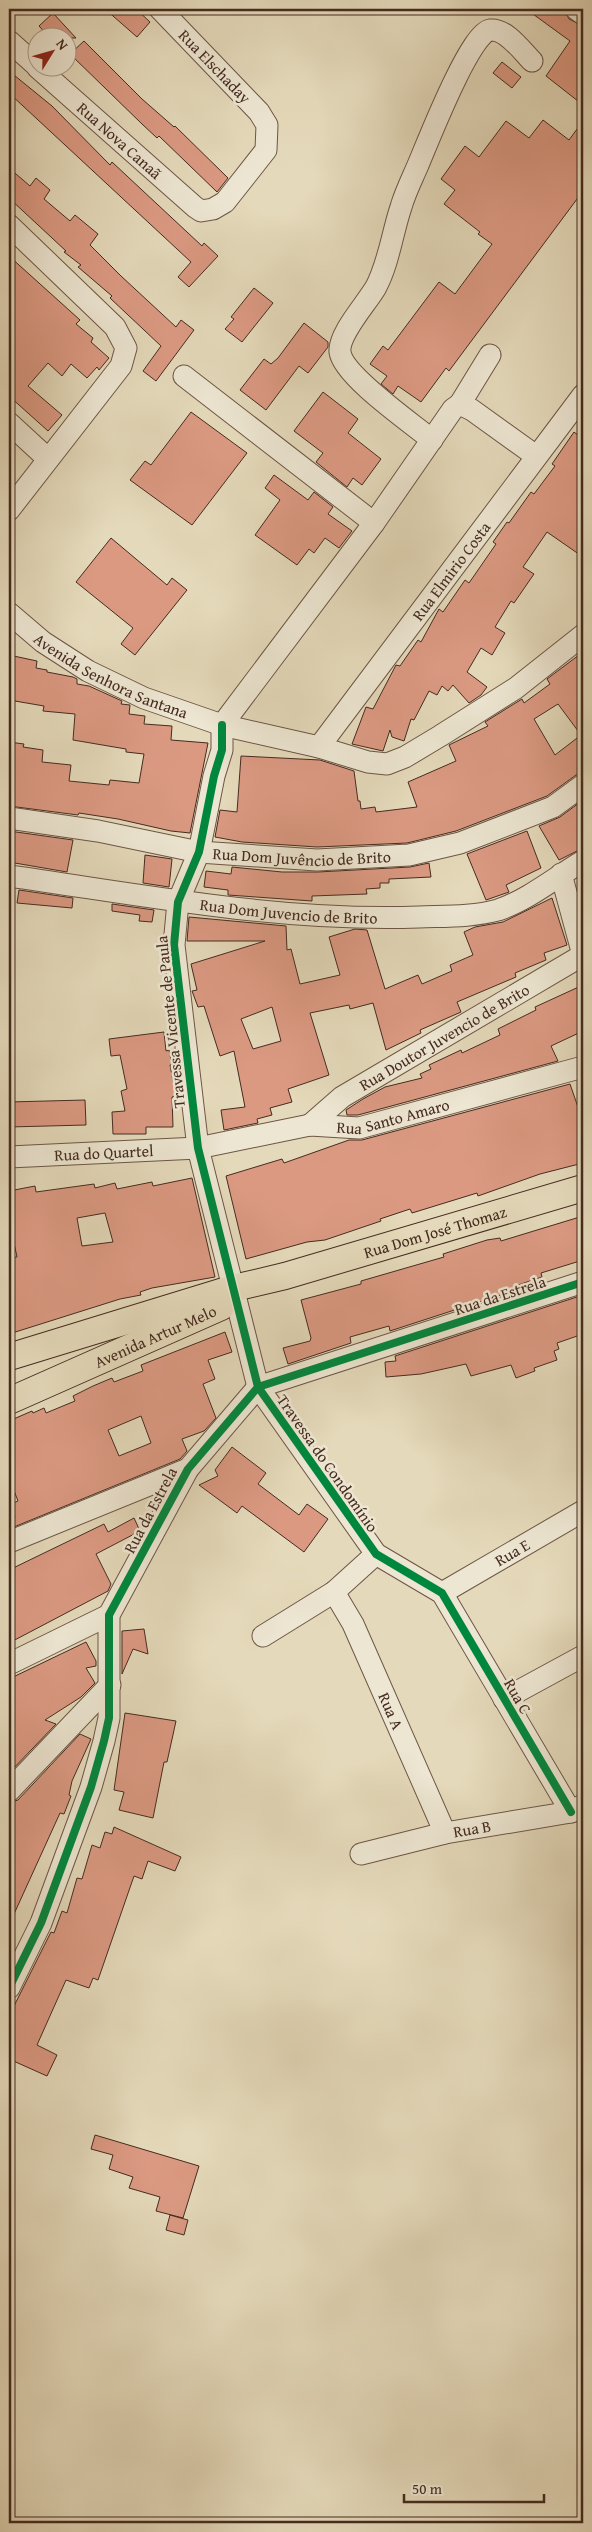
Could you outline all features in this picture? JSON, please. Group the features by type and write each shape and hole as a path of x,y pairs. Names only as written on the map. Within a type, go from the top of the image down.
{"main road":[{"name":"Rua Dom José Thomaz","path":"285,1276 583,1188"},
{"name":"Avenida Artur Melo","path":"9,1357 236,1294 285,1276"},
{"name":"Avenida Artur Melo","path":"9,1401 236,1294"}],"street":[{"name":"Rua Elschaday","path":"160,9 259,112 267,125 266,150 235,192 213,209 201,211"},
{"path":"576,9 583,14"},
{"path":"432,440 365,386 343,361 340,351 344,335 376,287 386,262 400,207 440,112 473,45 482,34 490,30 497,31 505,35 532,61"},
{"name":"Rua Nova Canaã","path":"9,41 28,58"},
{"name":"Rua Nova Canaã","path":"50,78 201,211"},
{"path":"9,225 115,327 126,348 121,366 47,458 9,510"},
{"path":"222,725 374,523 453,409 460,404 490,355"},
{"path":"184,376 374,523"},
{"name":"Rua Elmirio Costa","path":"319,747 583,395"},
{"path":"460,404 472,410 536,456"},
{"path":"9,423 47,458"},
{"name":"Avenida Senhora Santana","path":"9,613 43,642 88,671 144,698 222,725 387,764 405,757 516,688 583,635"},
{"name":"Travessa Vicente de Paula","path":"222,725 222,750 214,776 199,852 178,902 174,945 198,1148 258,1387"},
{"name":"Rua Dom Juvêncio de Brito","path":"9,818 98,831 199,852 317,860 410,855 460,843 553,807 583,785"},
{"name":"Rua Dom Juvencio de Brito","path":"9,876 178,902 340,917 464,915 498,910 530,894 583,861"},
{"path":"561,874 583,955"},
{"name":"Rua Doutor Juvencio de Brito","path":"310,1124 342,1097 583,955"},
{"name":"Rua Santo Amaro","path":"198,1148 310,1124 359,1128 583,1067"},
{"name":"Rua do Quartel","path":"9,1157 198,1148"},
{"path":"9,1166 31,1157"},
{"name":"Rua da Estrela","path":"9,1988 41,1924 90,1787 107,1726 110,1685 109,1615 188,1469 258,1387 583,1282"},
{"name":"Travessa do Condomínio","path":"258,1387 376,1554"},
{"path":"9,1542 188,1469"},
{"name":"Rua E","path":"442,1593 583,1511"},
{"path":"263,1636 334,1592 376,1554 442,1593"},
{"name":"Rua A","path":"334,1592 352,1624 445,1832"},
{"name":"Rua C","path":"442,1593 504,1699 577,1809"},
{"path":"9,1664 109,1615"},
{"path":"504,1699 583,1656"},
{"path":"9,1791 110,1685"},
{"name":"Rua B","path":"361,1854 445,1832 577,1809"}],"building":[{"path":"105,9 136,9 150,22 137,37"},
{"path":"526,9 564,9 569,19 583,26 583,105 546,76 570,41"},
{"path":"53,13 67,28 41,28 39,26"},
{"path":"84,41 142,99 175,126 228,178 217,192 159,136 157,138 142,124 78,62 78,47"},
{"path":"502,62 521,77 512,88 493,73"},
{"path":"9,71 52,106 110,165 112,162 202,246 204,243 218,256 189,287 178,277 191,262 9,93"},
{"path":"543,120 569,140 583,121 583,191 449,371 446,368 421,402 398,386 393,394 381,384 387,376 370,364 383,346 388,350 439,282 455,294 492,244 478,234 480,232 444,204 455,190 441,179 465,146 479,157 506,121 529,138"},
{"path":"9,168 30,186 36,178 50,190 44,199 70,221 75,215 98,234 90,245 121,276 176,327 181,320 194,330 156,381 143,371 161,346 110,298 112,296 78,267 81,265 64,252 66,251 9,198"},
{"path":"9,256 80,320 76,324 93,338 91,342 109,358 99,370 97,367 87,378 71,364 62,376 48,363 28,386 62,415 48,431 9,396"},
{"path":"254,288 273,303 242,342 225,329 234,319 231,317"},
{"path":"304,323 328,342 328,347 308,373 299,366 266,410 240,390 264,359 271,364 278,358"},
{"path":"323,392 358,419 348,433 381,459 362,485 353,478 347,487 316,462 323,453 294,431"},
{"path":"191,412 247,453 192,525 130,480 145,461 151,465"},
{"path":"574,432 583,439 583,557 547,532 523,567 534,574 514,603 511,601 495,627 505,633 492,655 481,648 467,672 487,687 481,695 469,703 453,685 448,691 442,686 437,695 429,691 414,720 411,719 404,741 392,737 390,730 383,751 352,744 366,707 373,709 396,665 400,666 418,640 421,642 439,609 443,612 465,580 469,583 496,544 493,542 507,522 509,523 531,492 534,494 555,466 552,464"},
{"path":"274,475 308,500 314,492 333,507 328,514 352,531 339,548 325,538 314,553 309,549 297,565 255,535 280,500 265,488"},
{"path":"111,538 167,585 172,578 187,590 135,655 121,644 133,628 76,582"},
{"path":"583,652 583,773 576,775 547,796 456,831 407,843 317,847 242,842 215,837 220,810 237,812 241,756 320,760 354,771 358,801 360,801 361,809 375,807 376,812 417,807 408,782 456,761 449,745 488,726 485,722 522,699 524,703 550,684 547,679","holes":["558,704 581,735 555,755 534,719"]},
{"path":"9,655 37,661 36,668 73,677 77,679 77,684 89,686 122,701 121,704 130,705 129,714 145,716 144,724 172,726 171,740 208,743 190,833 79,813 78,815 9,806 9,742 24,744 23,747 43,750 42,762 71,765 69,781 109,785 110,780 139,783 144,754 126,752 126,749 73,740 75,714 43,711 44,706 9,700"},
{"path":"583,800 583,848 559,860 539,826 560,817"},
{"path":"9,831 73,840 67,872 9,862"},
{"path":"527,831 541,868 506,885 509,892 486,900 467,854"},
{"path":"145,855 172,859 169,887 143,883"},
{"path":"429,863 431,877 389,879 389,883 380,883 380,888 366,889 367,894 312,896 312,901 228,895 228,890 204,887 206,871 231,874 232,867 282,872 318,872 410,867"},
{"path":"19,890 73,898 72,908 17,903"},
{"path":"552,898 567,945 544,953 546,960 515,973 516,977 457,1002 461,1012 420,1030 421,1033 386,1050 373,1003 350,1009 349,1005 310,1013 329,1075 288,1089 292,1102 270,1108 272,1115 257,1119 258,1123 224,1130 221,1110 245,1107 234,1051 220,1056 204,1006 198,1007 192,991 197,990 191,964 265,941 187,941 189,917 286,926 287,950 291,949 300,984 340,975 329,937 355,929 367,930 385,989 418,975 422,984 452,971 450,965 473,955 464,932 475,927 503,922","holes":["272,1007 281,1041 253,1049 241,1019"]},
{"path":"112,904 154,910 152,922 139,921 140,915 112,911"},
{"path":"583,985 583,1031 551,1046 558,1061 358,1115 347,1115 346,1110 363,1099 385,1087 422,1078 420,1074 431,1069 429,1065 461,1050 462,1053 500,1035 498,1029 536,1010 535,1007"},
{"path":"164,1032 166,1051 169,1050 172,1065 170,1065 176,1096 172,1097 173,1127 146,1127 146,1134 113,1134 112,1112 125,1111 121,1091 127,1089 120,1055 111,1056 109,1039"},
{"path":"570,1084 580,1113 583,1112 583,1163 540,1174 478,1196 477,1193 412,1213 410,1209 325,1240 307,1242 246,1259 226,1176 282,1159 284,1163 349,1140 362,1140"},
{"path":"85,1100 86,1125 9,1127 9,1102"},
{"path":"192,1178 215,1277 152,1288 140,1292 141,1295 120,1299 9,1334 9,1258 17,1257 9,1220 9,1191 35,1186 36,1192 94,1184 95,1188 115,1183 117,1189 152,1182 153,1186","holes":["105,1213 113,1242 82,1246 77,1218"]},
{"path":"583,1216 583,1260 541,1273 542,1277 515,1286 516,1290 390,1331 389,1326 350,1337 351,1343 288,1364 283,1348 310,1341 311,1338 301,1300 361,1284 361,1281 444,1257 443,1254 487,1240 500,1238 501,1241"},
{"path":"583,1295 583,1334 557,1343 559,1349 554,1351 557,1360 534,1368 535,1371 516,1378 511,1365 471,1376 466,1364 421,1374 386,1377 385,1362 396,1361 395,1356"},
{"path":"225,1332 232,1352 208,1360 215,1379 203,1384 216,1418 204,1431 182,1439 187,1451 180,1459 9,1529 9,1520 15,1517 9,1505 18,1501 9,1478 9,1421 44,1408 46,1413 75,1401 73,1396 93,1386 112,1378 114,1382 143,1371 141,1365","holes":["141,1416 151,1443 119,1456 108,1430"]},
{"path":"232,1447 266,1473 258,1484 299,1515 307,1504 328,1519 304,1552 242,1506 237,1513 199,1485 218,1476 215,1470"},
{"path":"134,1518 140,1531 96,1554 111,1584 108,1591 9,1643 9,1570 104,1524 108,1532"},
{"path":"144,1629 148,1654 133,1649 122,1674 122,1631"},
{"path":"86,1642 96,1661 96,1666 86,1668 95,1683 81,1697 45,1720 56,1724 9,1773 9,1679"},
{"path":"125,1713 176,1721 167,1762 164,1762 153,1818 119,1810 124,1792 114,1790"},
{"path":"80,1734 91,1739 72,1781 69,1795 71,1796 64,1814 60,1813 9,1925 9,1803 18,1800"},
{"path":"114,1827 181,1857 175,1871 148,1861 142,1879 134,1876 98,1980 93,1978 89,1988 66,1980 37,2045 57,2055 47,2076 9,2059 9,2016 51,1932 54,1933 62,1911 67,1913 77,1878 82,1879 92,1845 100,1848 105,1832 112,1834"},
{"path":"95,2135 199,2166 183,2218 156,2211 160,2197 129,2188 133,2177 109,2169 113,2155 91,2149"},
{"path":"170,2215 188,2220 184,2235 166,2230"}],"cycle path":[{"path":"222,725 222,750 214,776 199,852 178,902 174,945 198,1148 258,1387 376,1554 442,1593 571,1812"},
{"path":"9,1988 41,1923 91,1787 104,1741 109,1718 109,1615 188,1469 258,1387 583,1282"}]}
